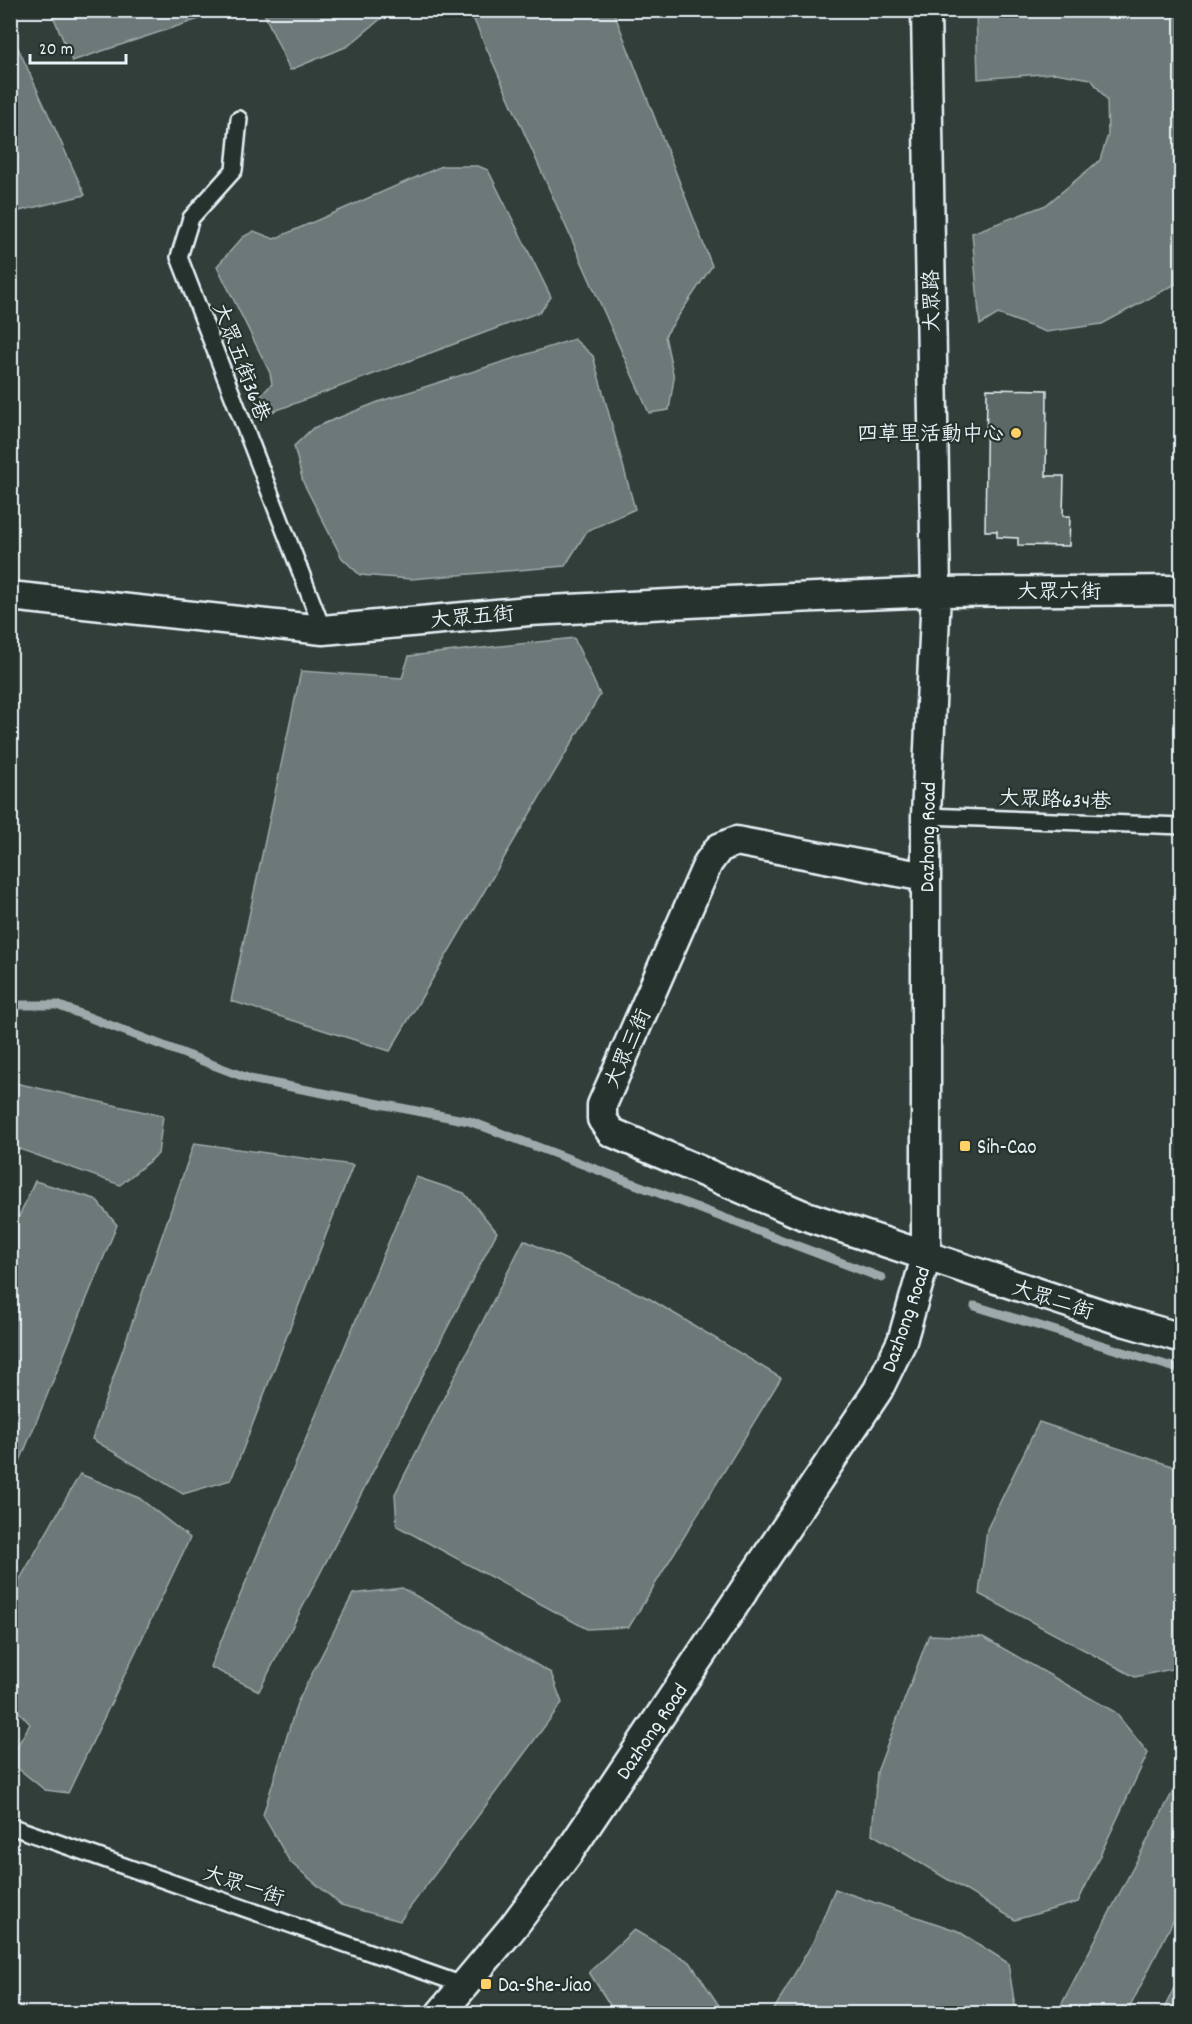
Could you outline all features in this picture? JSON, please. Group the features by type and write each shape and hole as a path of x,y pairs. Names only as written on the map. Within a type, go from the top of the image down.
{"street":[{"name":"大眾路","path":"926,10 936,592"},
{"name":"大眾六街","path":"936,592 1182,590"},
{"name":"大眾五街","path":"10,596 323,630 529,611 936,592"},
{"name":"Dazhong Road","path":"440,2013 513,1927 569,1852 878,1390 902,1341 926,1257 926,816 936,592"},
{"name":"大眾三街","path":"926,878 736,841 719,848 708,863 602,1105 602,1119 611,1132 803,1215 926,1257"},
{"name":"大眾二街","path":"926,1257 1182,1338"}],"lane":[{"name":"大眾五街36巷","path":"239,118 234,170 191,218 178,256 323,630"},
{"name":"大眾路634巷","path":"926,816 1182,826"},
{"name":"大眾一街","path":"10,1826 463,1985"}],"shaded area":[{"path":"613,10 712,266 665,336 674,378 669,410 649,413 470,11"},
{"path":"51,11 196,11 199,19 72,61"},
{"path":"263,11 390,11 348,46 290,70"},
{"path":"976,11 1181,11 1181,281 1102,324 1046,332 998,314 980,325 972,233 1046,205 1100,160 1108,135 1107,100 1091,79 1055,73 978,79"},
{"path":"10,30 85,195 11,213 10,213"},
{"path":"442,166 478,166 488,170 551,297 540,312 272,412 261,407 262,394 272,384 270,373 217,266 243,237 254,231 274,239"},
{"path":"574,339 593,356 635,509 587,531 565,566 411,579 360,575 342,558 303,482 294,446 313,428 378,402"},
{"path":"574,638 600,695 390,1051 231,1001 301,671 402,678 409,656"},
{"path":"11,1082 163,1116 158,1154 120,1185 11,1146"},
{"path":"194,1143 353,1165 231,1480 183,1494 92,1439"},
{"path":"416,1177 464,1193 497,1232 259,1691 210,1667"},
{"path":"35,1181 95,1199 117,1225 11,1483 11,1234"},
{"path":"524,1240 650,1299 781,1378 629,1627 587,1629 397,1526 395,1494"},
{"path":"1039,1422 1181,1469 1181,1667 1135,1677 979,1594 987,1529"},
{"path":"80,1474 139,1498 190,1538 68,1793 45,1790 11,1763 11,1757 30,1724 11,1703 11,1595"},
{"path":"402,1588 551,1673 562,1703 400,1921 341,1905 290,1862 263,1815 297,1703 353,1594"},
{"path":"929,1635 983,1637 1115,1712 1148,1753 1078,1902 1015,1920 872,1834 877,1772"},
{"path":"1181,1776 1181,1905 1127,2013 1057,2013"},
{"path":"835,1889 958,1931 1008,1963 1016,2013 772,2013 814,1940"},
{"path":"634,1930 690,1962 724,2013 615,2013 589,1972"},
{"path":"1181,1973 1181,2013 1162,2013"}],"building":[{"name":"四草里活動中心","path":"987,389 1047,390 1046,476 1064,476 1063,516 1070,516 1069,546 1018,545 1018,538 997,537 997,531 985,531"}],"waterway":[{"path":"10,1005 57,1005 250,1079 469,1121 882,1278"},
{"path":"975,1306 1182,1370"}],"place":[{"name":"四草里活動中心","path":"1016,433"},
{"name":"Sih-Cao","path":"965,1146"},
{"name":"Da-She-Jiao","path":"486,1984"}]}
